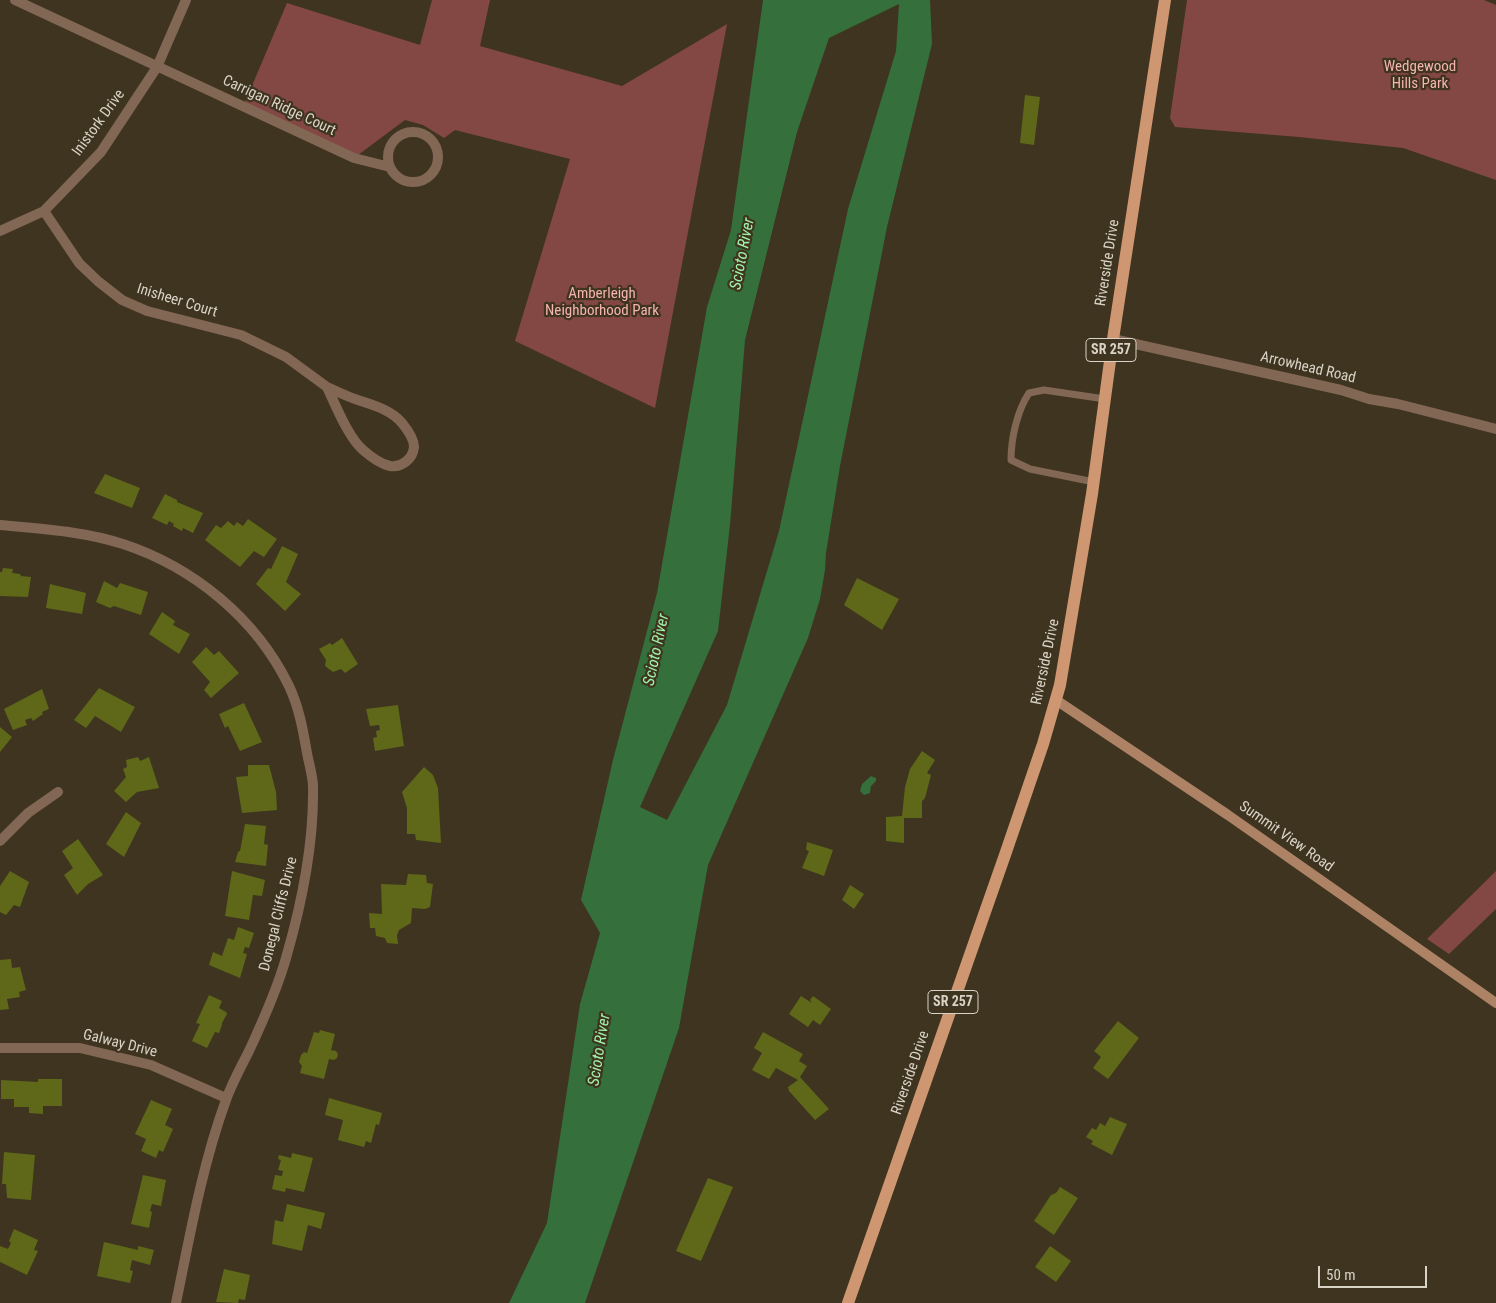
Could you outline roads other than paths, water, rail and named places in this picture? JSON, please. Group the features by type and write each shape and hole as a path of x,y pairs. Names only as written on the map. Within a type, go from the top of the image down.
{"main road":[{"name":"Riverside Drive","path":"848,1303 1006,852 1056,700 1067,648 1094,482 1113,339 1165,0"}],"street":[{"name":"Carrigan Ridge Court","path":"15,0 354,158 390,167 401,180 418,182 426,179 433,173 437,166 437,149 427,136 419,133 403,134 396,138 388,151 390,167"},
{"name":"Inistork Drive","path":"0,231 44,211 101,152 157,67 186,0"},
{"name":"Inisheer Court","path":"44,211 79,263 122,300 147,311 240,334 286,357 327,387 380,407 402,422 411,436 414,446 411,457 402,465 391,466 377,461 361,449 351,434 327,387"},
{"name":"Arrowhead Road","path":"1113,339 1341,390 1369,399 1398,404 1496,429"},
{"name":"Donegal Cliffs Drive","path":"0,526 85,534 124,544 161,559 192,578 220,598 244,620 272,656 289,687 303,730 313,785 309,861 300,907 286,960 257,1035 226,1098 202,1178 176,1303"},
{"name":"Summit View Road","path":"1056,700 1228,815 1496,1004"},
{"path":"0,841 28,813 58,792"},
{"name":"Galway Drive","path":"0,1048 80,1048 151,1065 226,1098"}],"lane":[{"path":"1094,482 1030,469 1011,460 1011,442 1022,402 1029,393 1044,390 1105,399"}],"water":[{"name":"Scioto River","path":"763,0 930,0 932,44 887,227 840,466 820,599 808,638 708,865 679,1028 585,1303 509,1303 547,1223 580,1004 600,933 581,900 613,760 657,593 707,307 731,230","holes":["899,4 896,51 848,209 779,531 727,705 667,820 640,807 718,631 730,525 745,340 797,132 829,38"]},
{"path":"871,776 876,778 876,781 871,786 870,793 864,795 860,791 862,784"}],"park label":[{"name":"Wedgewood Hills Park","path":"1420,76"},
{"name":"Amberleigh Neighborhood Park","path":"602,302"}]}
